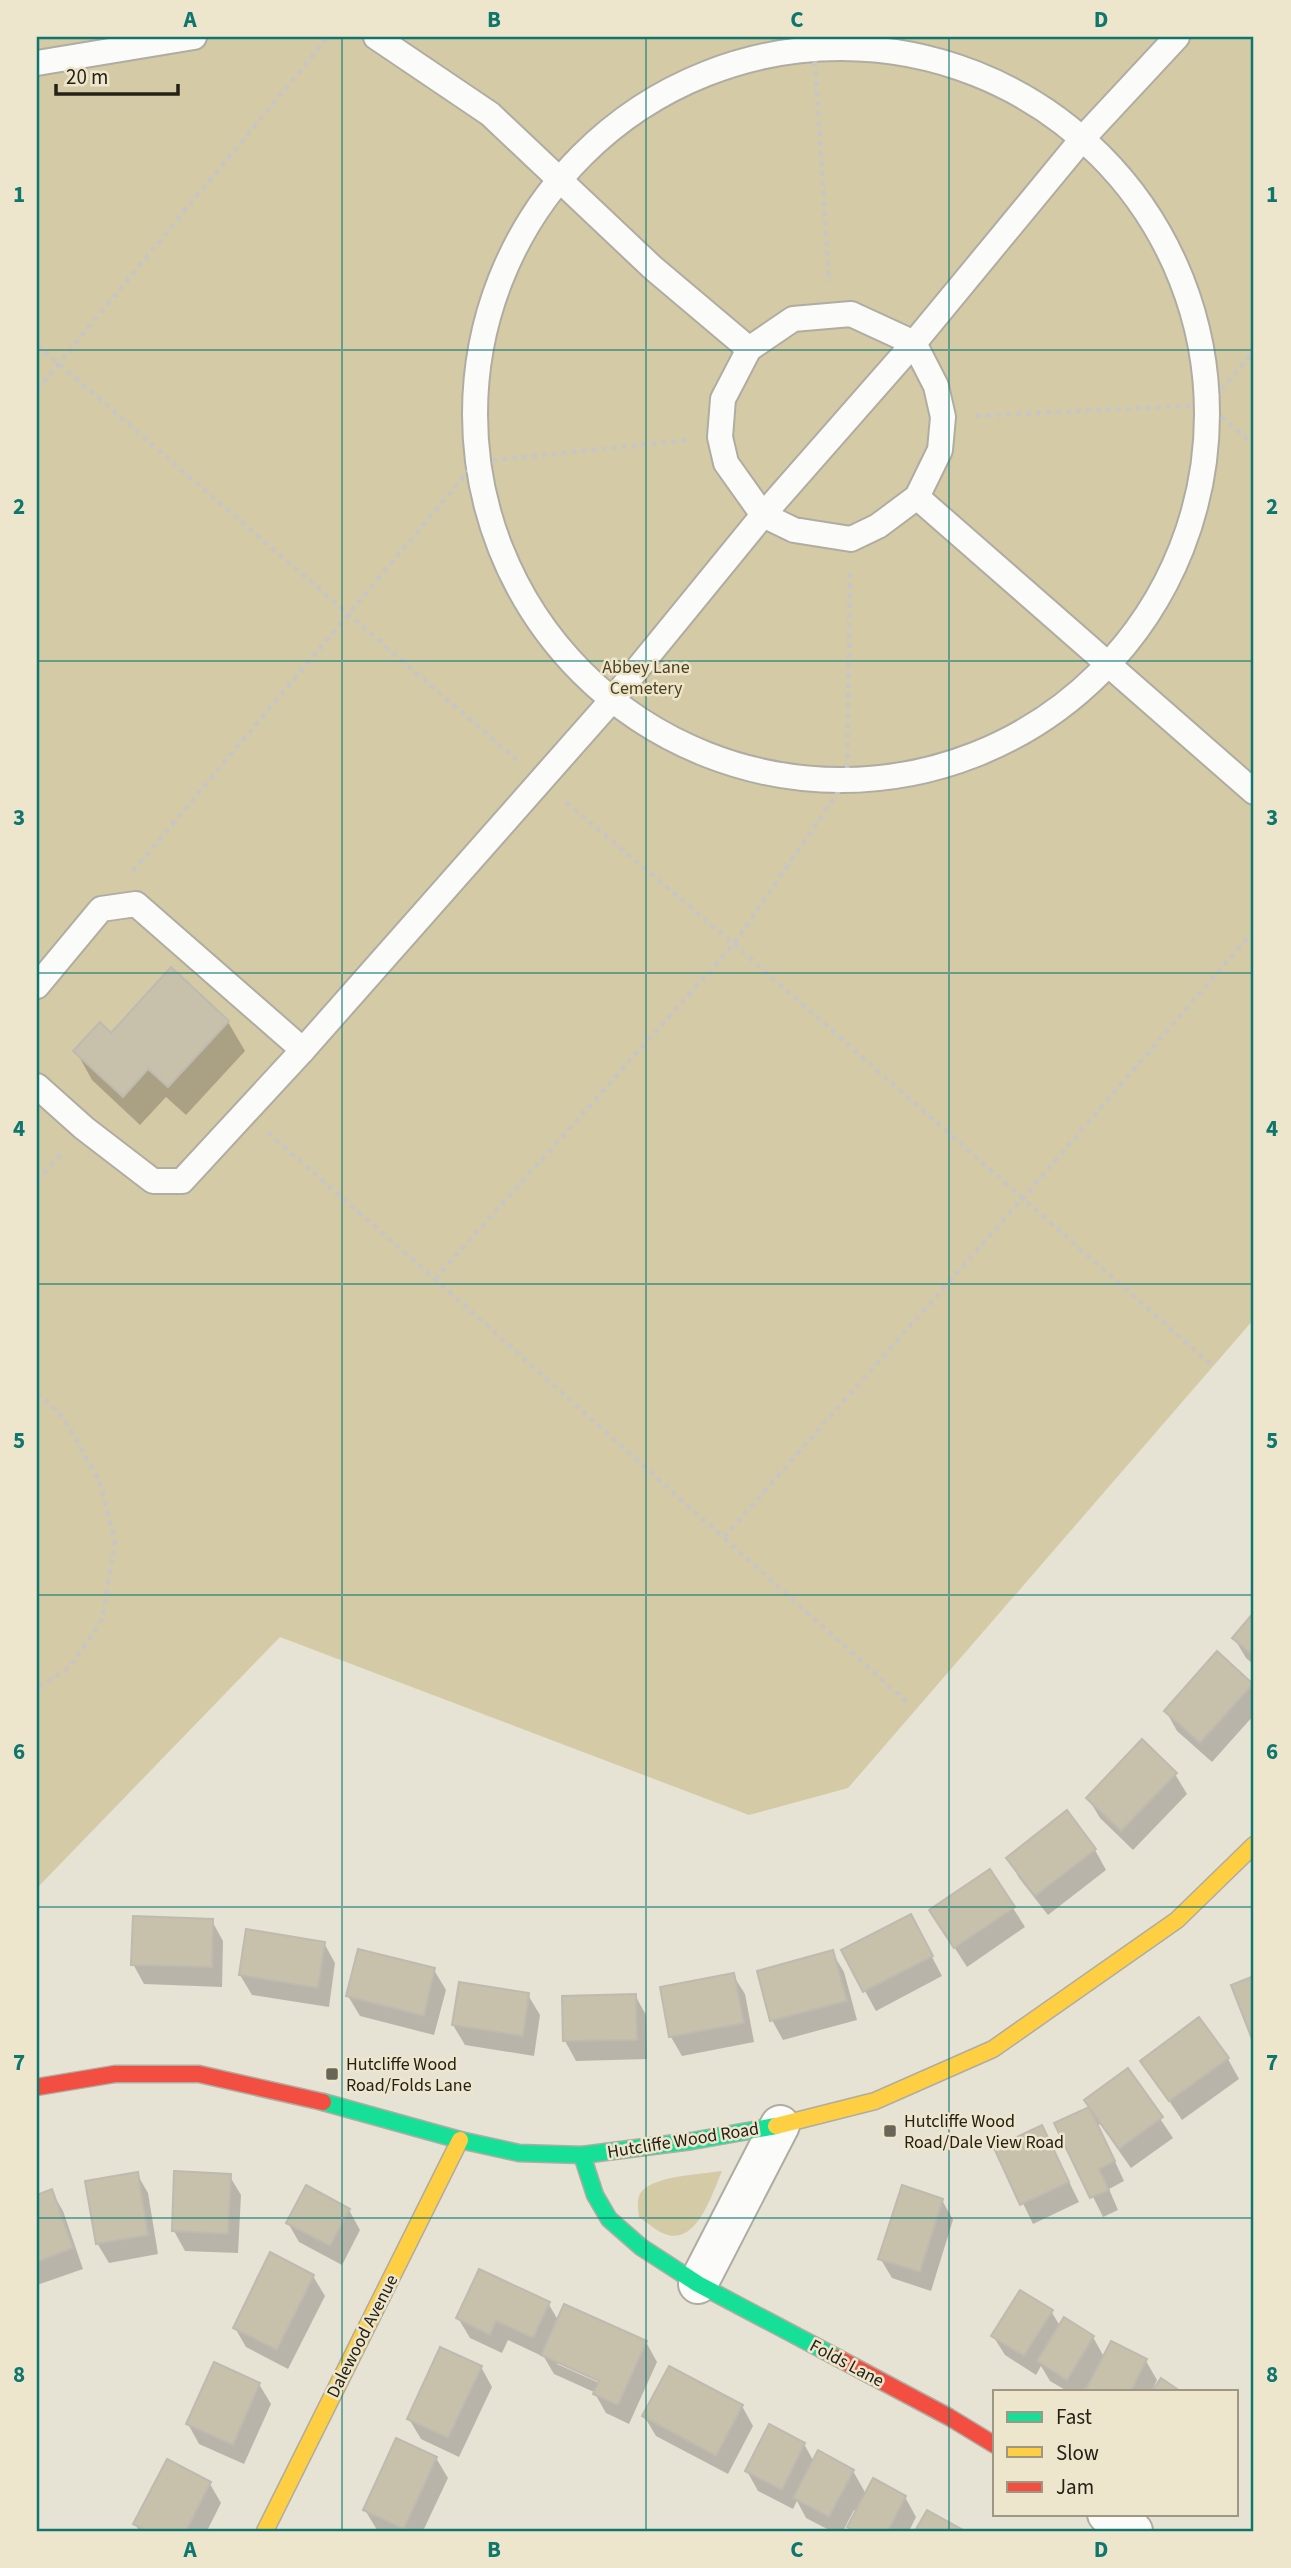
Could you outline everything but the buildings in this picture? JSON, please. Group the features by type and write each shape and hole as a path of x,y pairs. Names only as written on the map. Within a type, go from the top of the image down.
{"street":[{"name":"Hutcliffe Wood Road","path":"37,2087 115,2074 199,2074 322,2102 460,2140 519,2153 582,2155 692,2141 780,2125 876,2101 993,2049 1177,1920 1254,1845"},
{"path":"698,2284 780,2125"},
{"name":"Dalewood Avenue","path":"265,2531 460,2140"},
{"name":"Folds Lane","path":"582,2155 595,2195 609,2219 641,2247 698,2284 949,2417 993,2444"},
{"path":"1110,2516 1133,2531"}],"lane":[{"path":"37,63 194,37"},
{"path":"376,37 490,114 653,268 749,349"},
{"path":"37,1086 84,1128 153,1181 182,1181 303,1050 612,700 763,515 914,343 1083,138 1177,37"},
{"path":"813,40 912,53 1018,92 1083,138 1151,218 1185,285 1208,405 1204,469 1179,557 1149,615 1110,665 1046,720 967,760 889,779 847,779 751,771 669,740 612,700 540,627 496,542 476,462 480,342 514,244 558,178 613,124 682,82 748,58 813,40"},
{"path":"851,314 914,343 936,386 943,417 940,450 917,497 878,526 851,539 794,530 763,515 726,463 720,437 723,398 749,349 793,319 831,316 851,314"},
{"path":"917,497 1254,792"},
{"path":"37,986 101,909 136,904 303,1050"}],"path":[{"path":"37,390 328,37"},
{"path":"813,40 831,316"},
{"path":"37,345 541,781 734,944 1214,1367"},
{"path":"1208,405 1254,351"},
{"path":"943,417 1208,405 1254,445"},
{"path":"101,909 476,462 720,437"},
{"path":"435,1279 734,944 847,779 851,539"},
{"path":"724,1537 1023,1198 1254,930"},
{"path":"244,1112 435,1279 906,1702"},
{"path":"37,1393 63,1417 99,1480 115,1541 102,1620 70,1667 37,1688"}],"green space":[{"name":"Abbey Lane Cemetery","path":"37,37 1254,37 1254,1319 848,1788 749,1815 280,1637 37,1888"},
{"path":"722,2171 703,2214 688,2231 679,2235 664,2234 639,2217 639,2197 648,2186 668,2179"}],"traffic: fast":[{"path":"323,2102 460,2140 519,2153 582,2155 692,2141 776,2126"},
{"path":"582,2155 595,2195 609,2219 641,2247 698,2284 838,2358"}],"traffic: slow":[{"path":"776,2126 875,2101 993,2049 1177,1920 1254,1845"},
{"path":"265,2531 460,2140"}],"traffic: jam":[{"path":"37,2087 115,2074 199,2074 323,2102"},
{"path":"838,2358 949,2417 993,2444"}],"place":[{"name":"Hutcliffe Wood Road/Folds Lane","path":"332,2074"},
{"name":"Hutcliffe Wood Road/Dale View Road","path":"890,2131"}]}
